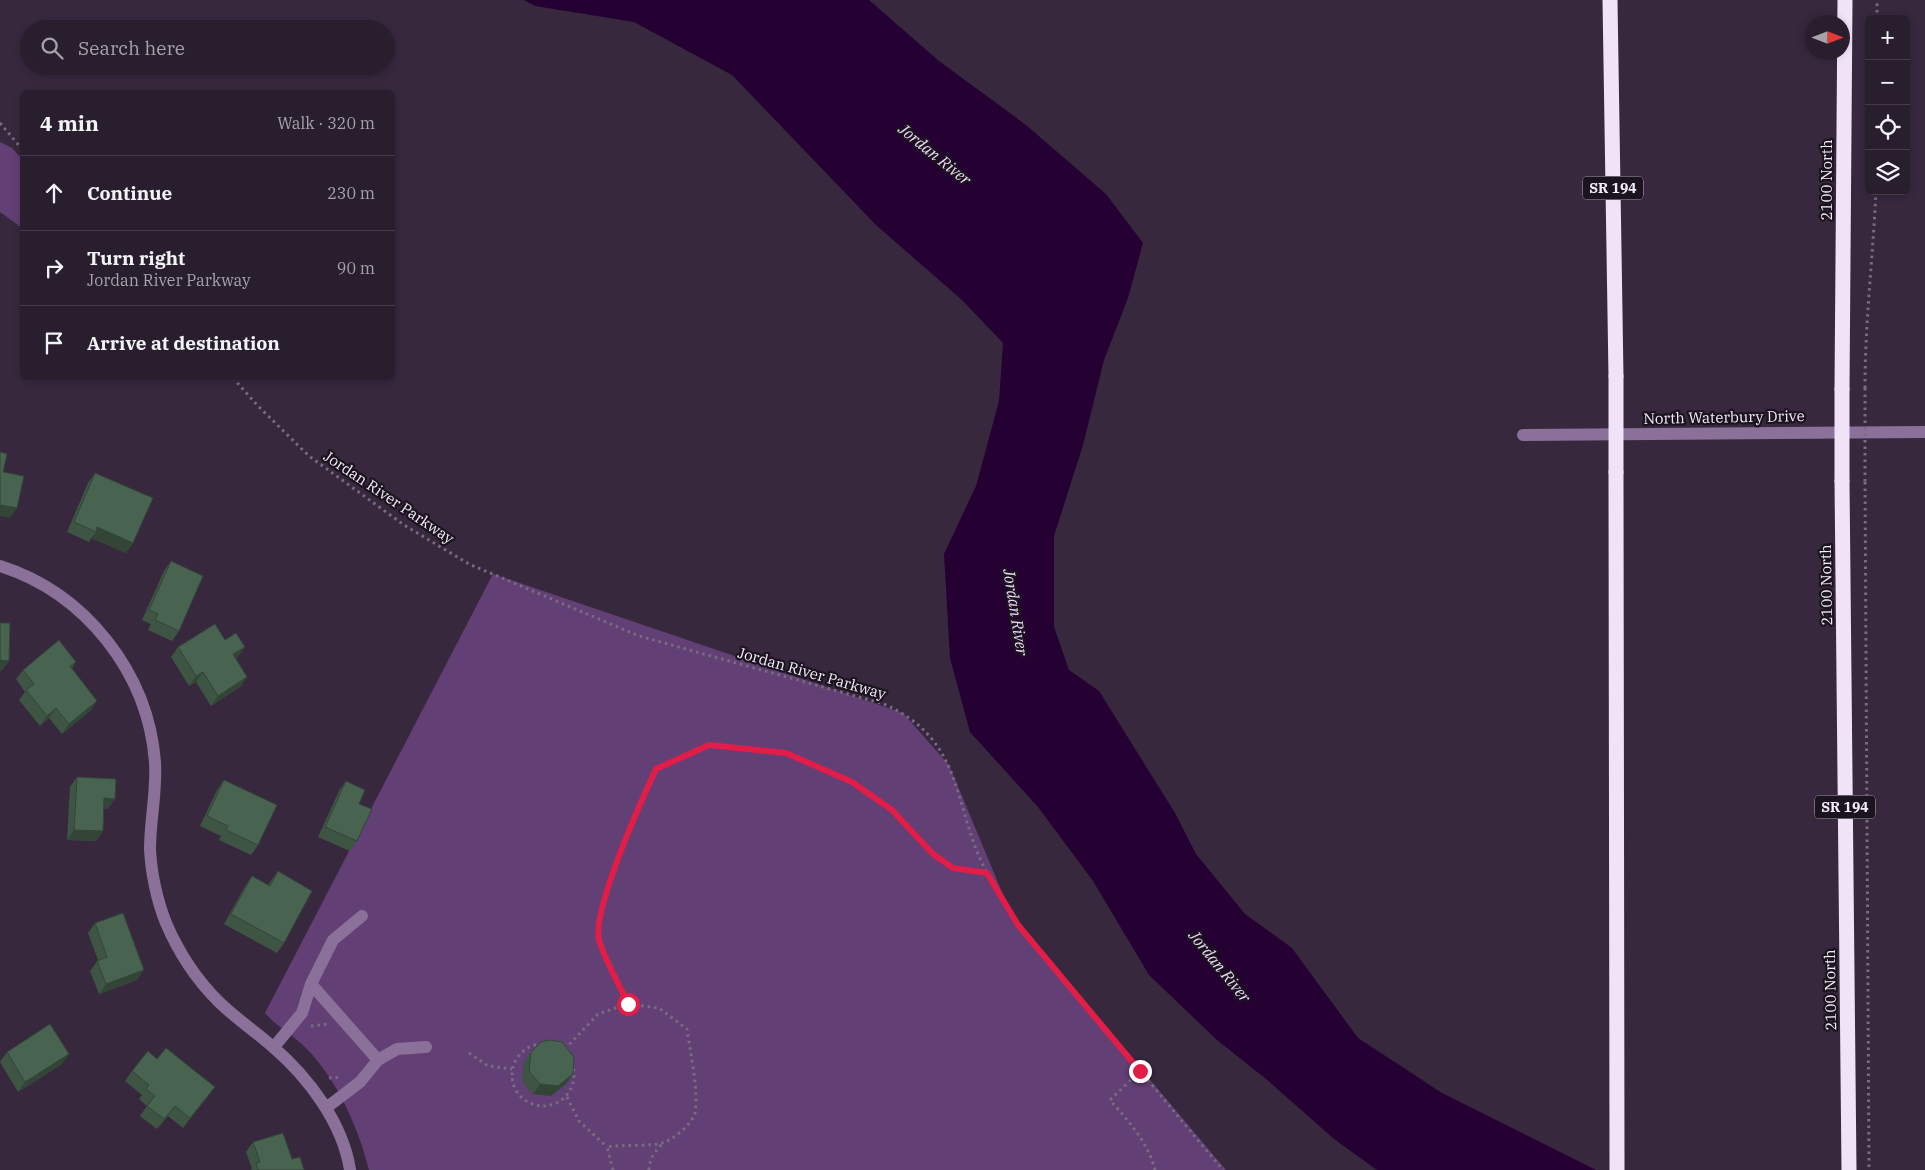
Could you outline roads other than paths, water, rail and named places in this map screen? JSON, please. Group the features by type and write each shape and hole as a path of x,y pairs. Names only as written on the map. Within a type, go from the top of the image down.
{"highway":[{"name":"SR 194","path":"1610,0 1616,376 1617,1170"},
{"name":"2100 North","path":"1845,0 1842,482 1849,1170"}],"street":[{"name":"North Waterbury Drive","path":"1523,435 1925,432"},
{"path":"0,566 17,571 50,588 81,612 107,640 129,673 148,719 155,761 155,796 150,849 154,878 165,922 187,964 217,1001 274,1047 302,1075 326,1108 339,1132 350,1170"},
{"path":"274,1047 302,1013 311,984 333,940 362,916"},
{"path":"311,984 378,1060"},
{"path":"326,1108 360,1082 378,1060 396,1049 426,1047"}],"water":[{"name":"Jordan River","path":"524,0 869,0 939,61 1026,125 1106,194 1143,243 1128,298 1104,360 1083,445 1054,536 1054,627 1069,670 1099,691 1175,813 1196,854 1245,914 1292,948 1358,1038 1442,1093 1596,1170 1377,1170 1334,1139 1266,1079 1217,1040 1149,975 1093,881 1038,807 970,732 950,658 944,554 976,486 999,401 1003,343 962,300 876,225 732,75 634,22 535,6"}]}
